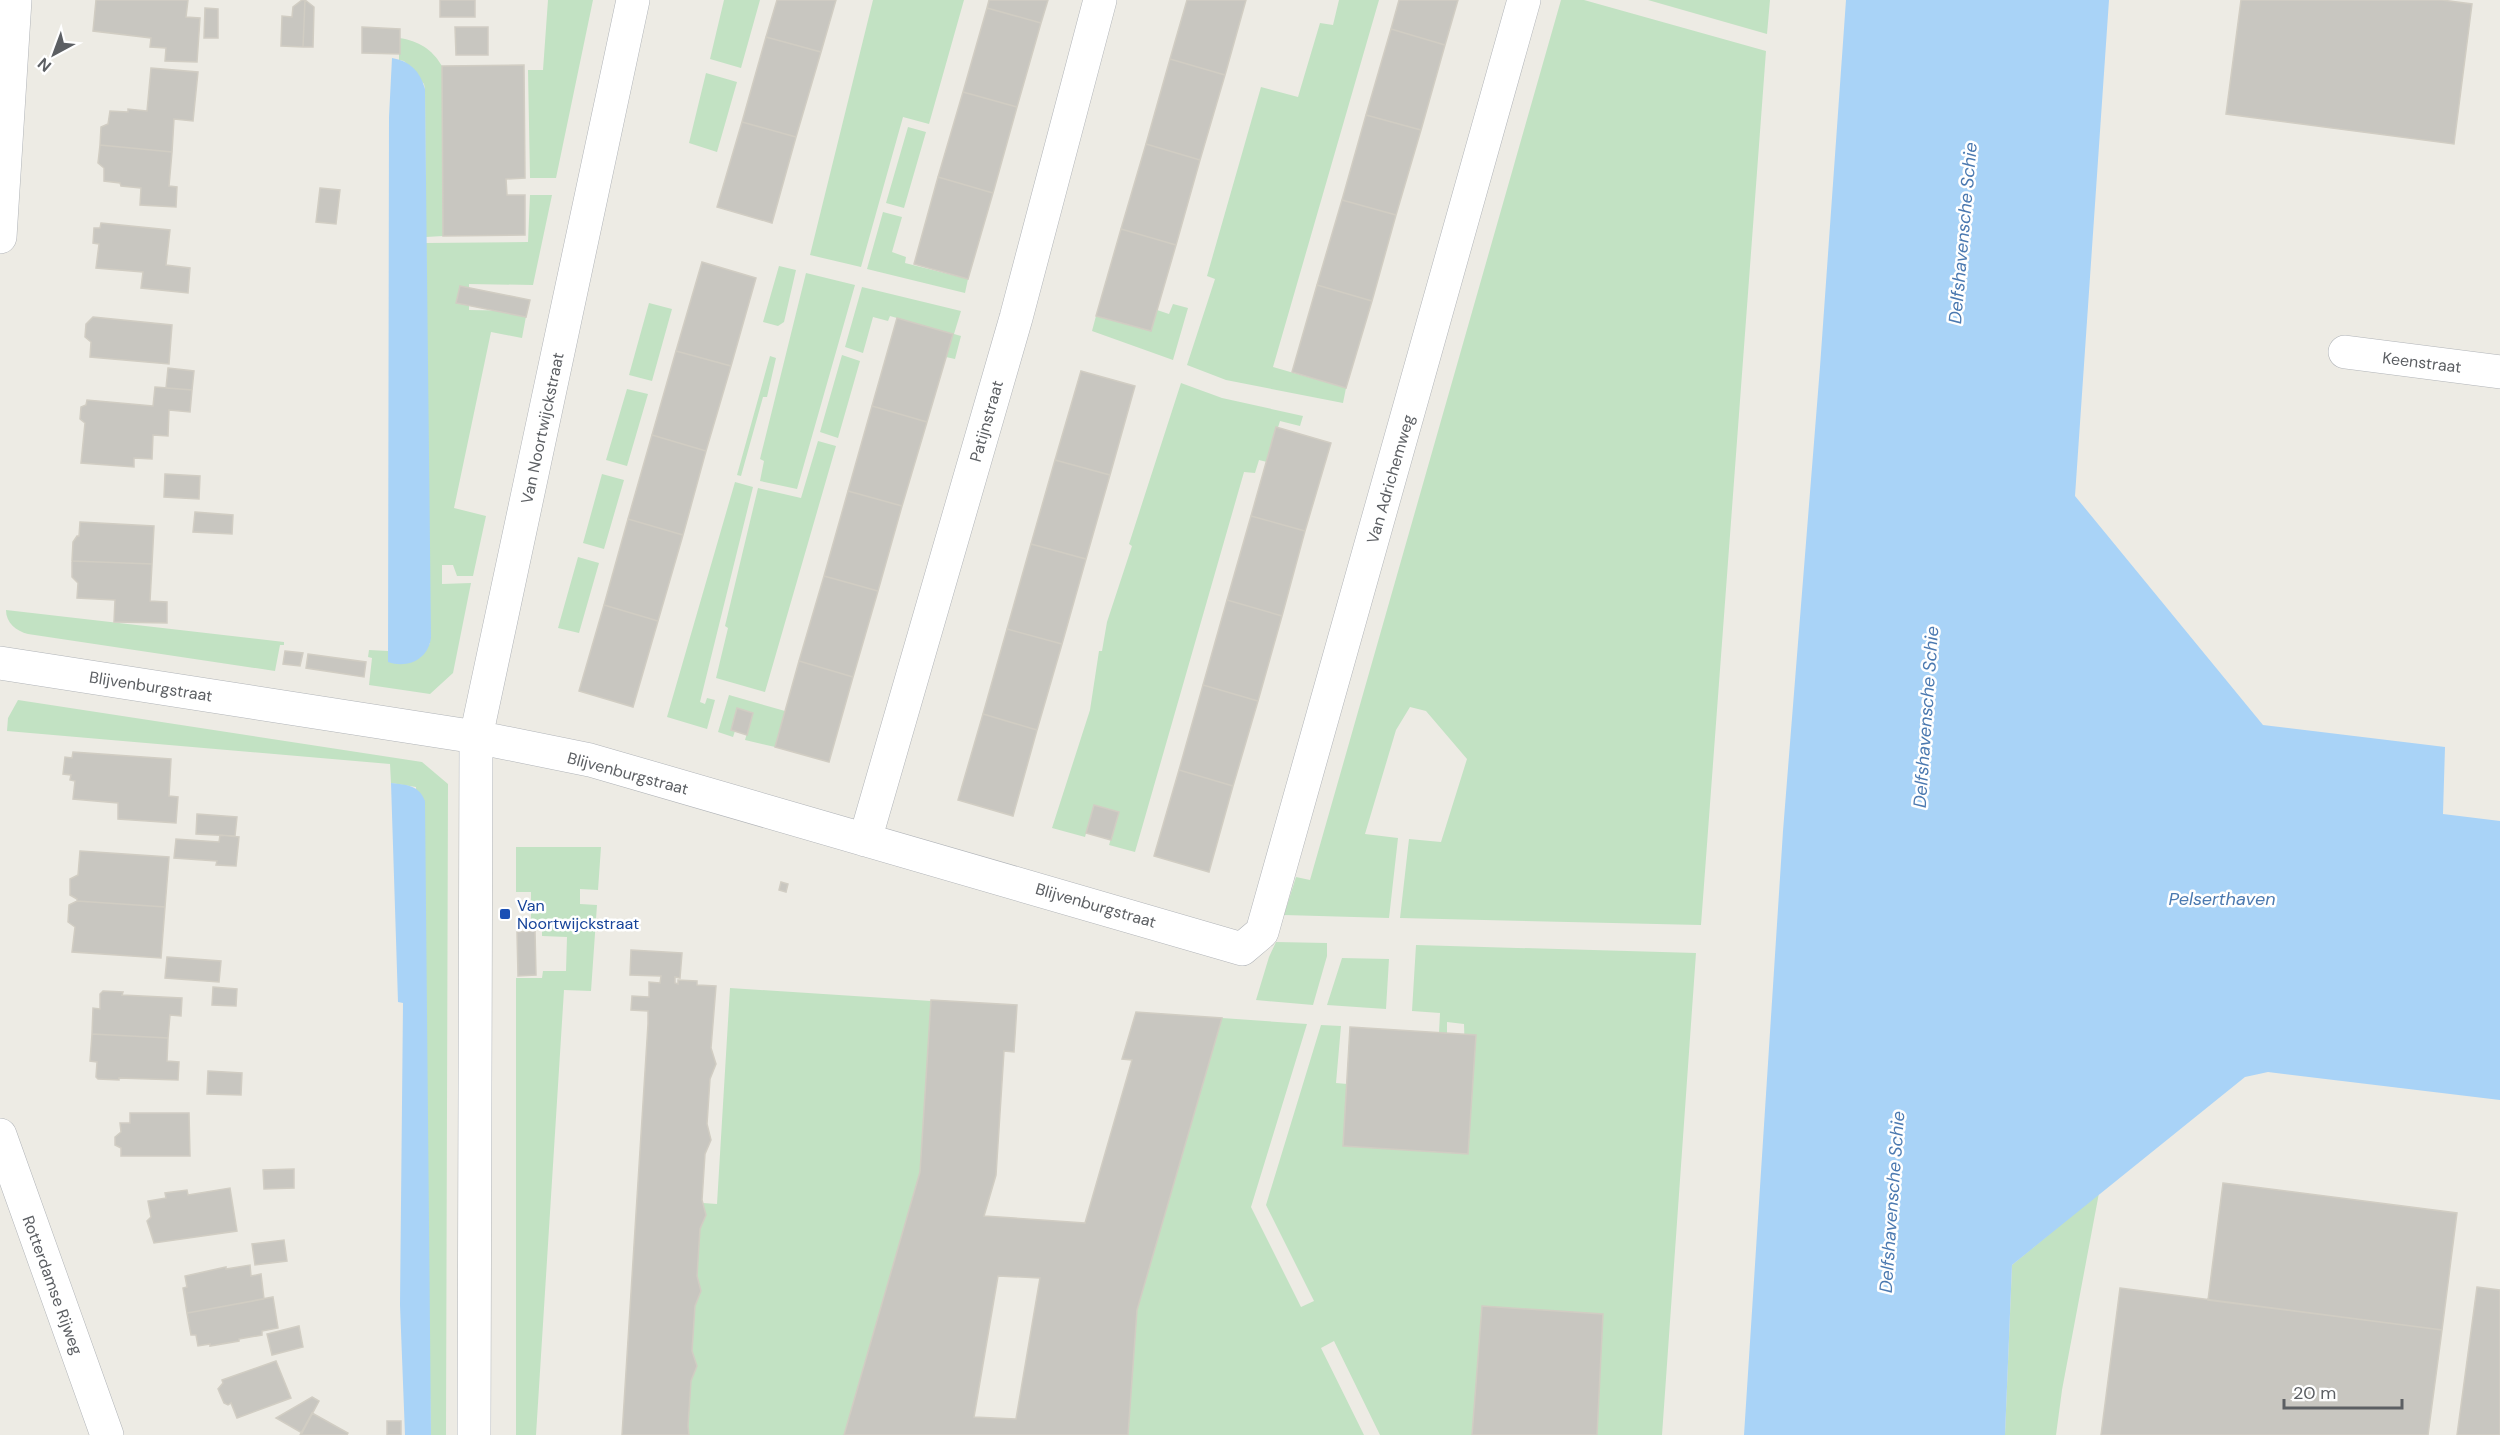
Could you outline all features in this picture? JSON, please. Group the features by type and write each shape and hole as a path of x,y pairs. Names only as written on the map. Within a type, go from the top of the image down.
{"street":[{"path":"0,237 15,0"},
{"name":"Van Noortwijckstraat","path":"474,1435 476,737 633,0"},
{"name":"Patijnstraat","path":"865,840 1016,318 1100,0"},
{"name":"Van Adrichemweg","path":"1242,949 1262,932 1524,0"},
{"name":"Keenstraat","path":"2345,352 2500,372"},
{"name":"Blijvenburgstraat","path":"0,663 476,737 590,760 1242,949"},
{"name":"Rotterdamse Rijweg","path":"0,1135 107,1435"}],"green space":[{"path":"548,0 593,0 556,178 530,178 528,70 543,70"},
{"path":"724,0 760,0 741,68 710,59"},
{"path":"873,0 964,0 929,124 903,117 861,267 810,255"},
{"path":"1339,0 1379,0 1273,367 1346,388 1343,403 1226,380 1187,365 1215,279 1207,276 1261,87 1298,97 1320,23 1333,25"},
{"path":"1561,0 1584,0 1766,51 1701,925 1400,918 1409,839 1441,842 1467,759 1426,711 1410,707 1396,730 1365,834 1398,838 1389,918 1284,915 1296,877 1310,880"},
{"path":"1648,0 1770,0 1767,34"},
{"path":"399,38 413,41 424,47 442,66 443,236 426,237 425,89 424,84 404,61 399,60"},
{"path":"706,73 737,82 717,152 689,143"},
{"path":"908,127 926,132 904,208 886,203"},
{"path":"530,195 552,195 533,285 469,284 469,310 527,311 522,338 491,332 454,508 486,516 473,576 457,576 453,565 442,565 442,584 471,583 453,673 430,694 369,685 372,658 368,657 369,650 388,651 388,662 430,644 426,243 528,242"},
{"path":"883,212 902,217 892,252 906,257 905,263 968,279 965,293 867,269"},
{"path":"779,266 796,270 784,322 778,326 763,322"},
{"path":"806,273 855,285 797,489 760,481 764,461 760,459"},
{"path":"862,287 961,311 954,334 961,336 955,359 946,357 952,334 890,316 888,321 873,317 863,353 845,347"},
{"path":"649,303 672,309 652,381 629,375"},
{"path":"1173,304 1188,308 1173,360 1092,331 1096,316 1150,331 1157,310 1169,314"},
{"path":"842,355 860,361 838,438 820,432"},
{"path":"770,356 776,358 767,397 763,397 741,476 737,475"},
{"path":"1181,383 1222,398 1303,416 1300,426 1280,421 1267,462 1259,460 1255,473 1244,472 1135,852 1109,845 1119,812 1094,805 1085,837 1052,828 1090,710 1099,651 1102,651 1107,622 1132,546 1129,544"},
{"path":"627,389 648,394 627,466 606,460"},
{"path":"818,441 836,446 765,692 716,678 728,628 725,626 758,488 801,498"},
{"path":"602,474 624,480 604,549 583,543"},
{"path":"735,482 753,487 700,702 705,704 707,698 715,700 707,729 667,717"},
{"path":"578,557 599,563 579,633 558,628"},
{"path":"6,610 284,642 284,645 280,645 275,671 28,634 12,626"},
{"path":"729,695 785,711 775,747 745,740 753,713 737,709 731,730 735,731 733,737 718,732"},
{"path":"18,700 422,762 448,784 446,1435 431,1435 416,787 391,783 390,764 7,731 8,718"},
{"path":"516,847 601,847 598,890 580,889 580,904 597,905 591,991 564,990 536,1435 516,1435 516,978 542,978 543,971 566,971 567,937 542,936 542,922 531,922 531,892 516,892"},
{"path":"1276,942 1327,943 1327,956 1313,1005 1256,1000"},
{"path":"1416,945 1696,953 1662,1435 1380,1435 1334,1341 1321,1348 1364,1435 1128,1435 1137,1310 1222,1018 1307,1024 1251,1207 1301,1307 1314,1301 1266,1205 1321,1025 1341,1026 1336,1083 1347,1084 1343,1146 1468,1154 1464,1024 1447,1022 1447,1033 1439,1033 1440,1013 1412,1011"},
{"path":"1342,958 1389,959 1386,1009 1327,1005"},
{"path":"730,988 931,1001 920,1172 844,1435 689,1435 691,1381 697,1366 692,1351 695,1306 701,1291 697,1276 700,1229 706,1215 703,1203 717,1204"},
{"path":"2099,1193 2062,1390 2056,1435 2005,1435 2012,1265"}],"water":[{"path":"1846,0 2109,0 2075,496 2263,725 2445,747 2443,814 2500,821 2500,1100 2268,1072 2245,1077 2012,1265 2005,1435 1744,1435 1783,831 1820,367"},
{"path":"392,58 409,64 420,77 425,89 431,637 422,656 403,664 388,662 389,117"},
{"path":"391,783 416,789 425,801 431,1435 405,1435 400,1305 403,1003 398,1002"}],"building":[{"path":"96,0 188,0 186,17 200,18 197,62 165,61 166,48 150,47 151,38 93,31"},
{"path":"305,0 303,47 281,46 282,16 292,17 293,7"},
{"path":"305,0 314,7 313,47 303,47"},
{"path":"440,0 475,0 475,17 440,17"},
{"path":"777,0 836,0 821,52 766,37"},
{"path":"989,0 1048,0 1041,23 987,8"},
{"path":"1187,0 1246,0 1225,75 1170,59"},
{"path":"1399,0 1458,0 1445,45 1391,29"},
{"path":"2241,0 2442,0 2472,4 2454,144 2226,114"},
{"path":"205,8 218,9 218,38 204,38"},
{"path":"987,8 1041,23 1017,107 963,92"},
{"path":"362,27 400,29 400,54 362,53"},
{"path":"455,27 488,27 488,55 456,55"},
{"path":"1391,29 1445,45 1421,130 1366,115"},
{"path":"766,37 821,52 796,137 742,122"},
{"path":"1170,59 1225,75 1200,160 1146,144"},
{"path":"524,65 525,178 506,179 507,195 525,195 525,235 443,236 442,66"},
{"path":"151,68 198,72 193,121 174,119 172,152 100,145 101,127 108,124 110,111 128,112 128,109 147,111"},
{"path":"963,92 1017,107 993,193 938,177"},
{"path":"1366,115 1421,130 1396,215 1342,200"},
{"path":"742,122 796,137 772,223 717,207"},
{"path":"1146,144 1200,160 1176,245 1121,229"},
{"path":"100,145 172,152 169,186 177,187 176,207 140,205 141,188 104,181 104,168 98,163"},
{"path":"938,177 993,193 968,279 914,264"},
{"path":"320,188 340,190 336,224 316,222"},
{"path":"1342,200 1396,215 1372,301 1317,285"},
{"path":"101,223 170,230 166,265 190,268 188,293 141,288 143,272 96,268 99,244 93,243 94,228 100,228"},
{"path":"1121,229 1176,245 1151,331 1096,316"},
{"path":"702,262 756,278 731,366 676,351"},
{"path":"1317,285 1372,301 1346,388 1292,372"},
{"path":"460,286 530,300 526,317 456,303"},
{"path":"93,317 172,325 169,364 90,357 91,342 85,337 86,324"},
{"path":"897,318 953,334 927,422 872,406"},
{"path":"676,351 731,366 706,451 652,435"},
{"path":"168,368 194,371 192,390 166,388"},
{"path":"1081,371 1135,386 1110,475 1055,460"},
{"path":"155,387 192,390 190,412 169,410 168,436 153,435 152,459 134,458 134,467 81,463 85,423 80,419 81,407 86,405 87,400 153,406"},
{"path":"872,406 927,422 902,506 848,491"},
{"path":"1276,427 1331,443 1305,531 1251,516"},
{"path":"652,435 706,451 683,535 628,519"},
{"path":"1055,460 1110,475 1086,559 1031,544"},
{"path":"165,474 200,476 199,499 164,497"},
{"path":"848,491 902,506 878,591 824,576"},
{"path":"195,512 233,515 232,534 193,532"},
{"path":"1251,516 1305,531 1282,616 1227,600"},
{"path":"628,519 683,535 658,621 604,605"},
{"path":"80,522 154,526 152,564 72,561 73,542 79,536"},
{"path":"1031,544 1086,559 1062,644 1007,629"},
{"path":"72,561 152,564 150,601 167,602 167,623 114,622 115,600 77,598 78,583 72,577"},
{"path":"824,576 878,591 853,677 799,661"},
{"path":"1227,600 1282,616 1258,701 1203,685"},
{"path":"604,605 658,621 633,707 579,691"},
{"path":"1007,629 1062,644 1037,730 983,714"},
{"path":"285,651 303,653 300,666 283,664"},
{"path":"308,654 366,662 364,677 306,668"},
{"path":"799,661 853,677 829,762 775,747"},
{"path":"1203,685 1258,701 1233,786 1179,770"},
{"path":"737,708 753,713 747,735 731,730"},
{"path":"983,714 1037,730 1013,816 958,800"},
{"path":"73,752 171,759 169,796 178,797 176,823 118,819 118,803 73,799 75,781 70,780 71,775 63,774 65,757 72,758"},
{"path":"1179,770 1233,786 1209,872 1154,856"},
{"path":"1094,805 1119,812 1111,840 1086,833"},
{"path":"197,814 237,817 235,836 196,834"},
{"path":"220,835 239,837 236,866 216,865 217,861 174,858 176,839 219,842"},
{"path":"80,851 169,857 165,907 77,901 70,895 70,879 78,875"},
{"path":"781,882 788,884 786,892 779,890"},
{"path":"77,901 165,907 161,958 72,952 75,927 68,922 69,905"},
{"path":"535,931 536,975 518,976 517,932"},
{"path":"631,950 682,953 680,978 675,977 675,983 678,984 678,980 697,981 697,985 716,986 711,1048 716,1064 710,1079 707,1124 711,1140 705,1154 702,1200 706,1215 700,1229 697,1276 701,1291 695,1306 692,1351 697,1366 691,1381 689,1435 622,1435 648,1024 648,1011 631,1010 632,996 649,997 649,982 660,983 661,976 630,975"},
{"path":"167,957 221,961 219,982 165,978"},
{"path":"213,987 237,989 236,1006 212,1005"},
{"path":"103,991 123,992 122,995 182,998 181,1016 170,1015 168,1038 92,1034 93,1008 100,1009 100,994"},
{"path":"931,1000 1017,1005 1014,1052 1004,1051 996,1175 984,1216 1085,1223 1132,1060 1122,1059 1136,1012 1222,1018 1137,1310 1128,1435 844,1435 920,1172","holes":["998,1276 1040,1278 1016,1419 974,1417"]},
{"path":"1350,1027 1476,1035 1468,1154 1343,1146"},
{"path":"92,1034 168,1038 167,1061 179,1062 178,1080 98,1079 96,1077 97,1062 90,1061"},
{"path":"208,1071 242,1073 241,1095 207,1094"},
{"path":"130,1113 189,1113 190,1156 121,1156 121,1148 115,1145 115,1137 121,1132 120,1123 130,1123"},
{"path":"294,1169 294,1188 264,1189 263,1170"},
{"path":"2223,1183 2457,1213 2442,1330 2208,1300"},
{"path":"230,1188 237,1231 154,1243 147,1221 151,1217 148,1201 166,1198 165,1193 187,1190 188,1195"},
{"path":"284,1240 287,1261 255,1265 252,1244"},
{"path":"250,1265 251,1276 261,1274 264,1299 187,1313 183,1288 187,1287 185,1276 226,1267 226,1269"},
{"path":"2477,1287 2500,1290 2500,1435 2457,1435"},
{"path":"2120,1288 2442,1330 2428,1435 2101,1435"},
{"path":"273,1297 278,1328 262,1331 262,1335 210,1346 210,1344 198,1346 196,1335 191,1335 187,1313"},
{"path":"1482,1306 1603,1314 1597,1435 1472,1435"},
{"path":"299,1326 303,1347 272,1355 267,1334"},
{"path":"276,1361 291,1398 237,1418 231,1403 228,1405 224,1403 218,1389 223,1383 222,1380"},
{"path":"312,1397 319,1401 302,1433 276,1418"},
{"path":"312,1413 348,1433 347,1435 300,1435"},
{"path":"387,1421 401,1421 401,1435 387,1435"}],"place":[{"name":"Van Noortwijckstraat","path":"505,914"}],"water label":[{"name":"Delfshavensche Schie","path":"1963,233"},
{"name":"Delfshavensche Schie","path":"1926,717"},
{"name":"Pelserthaven","path":"2222,899"},
{"name":"Delfshavensche Schie","path":"1892,1202"}]}
